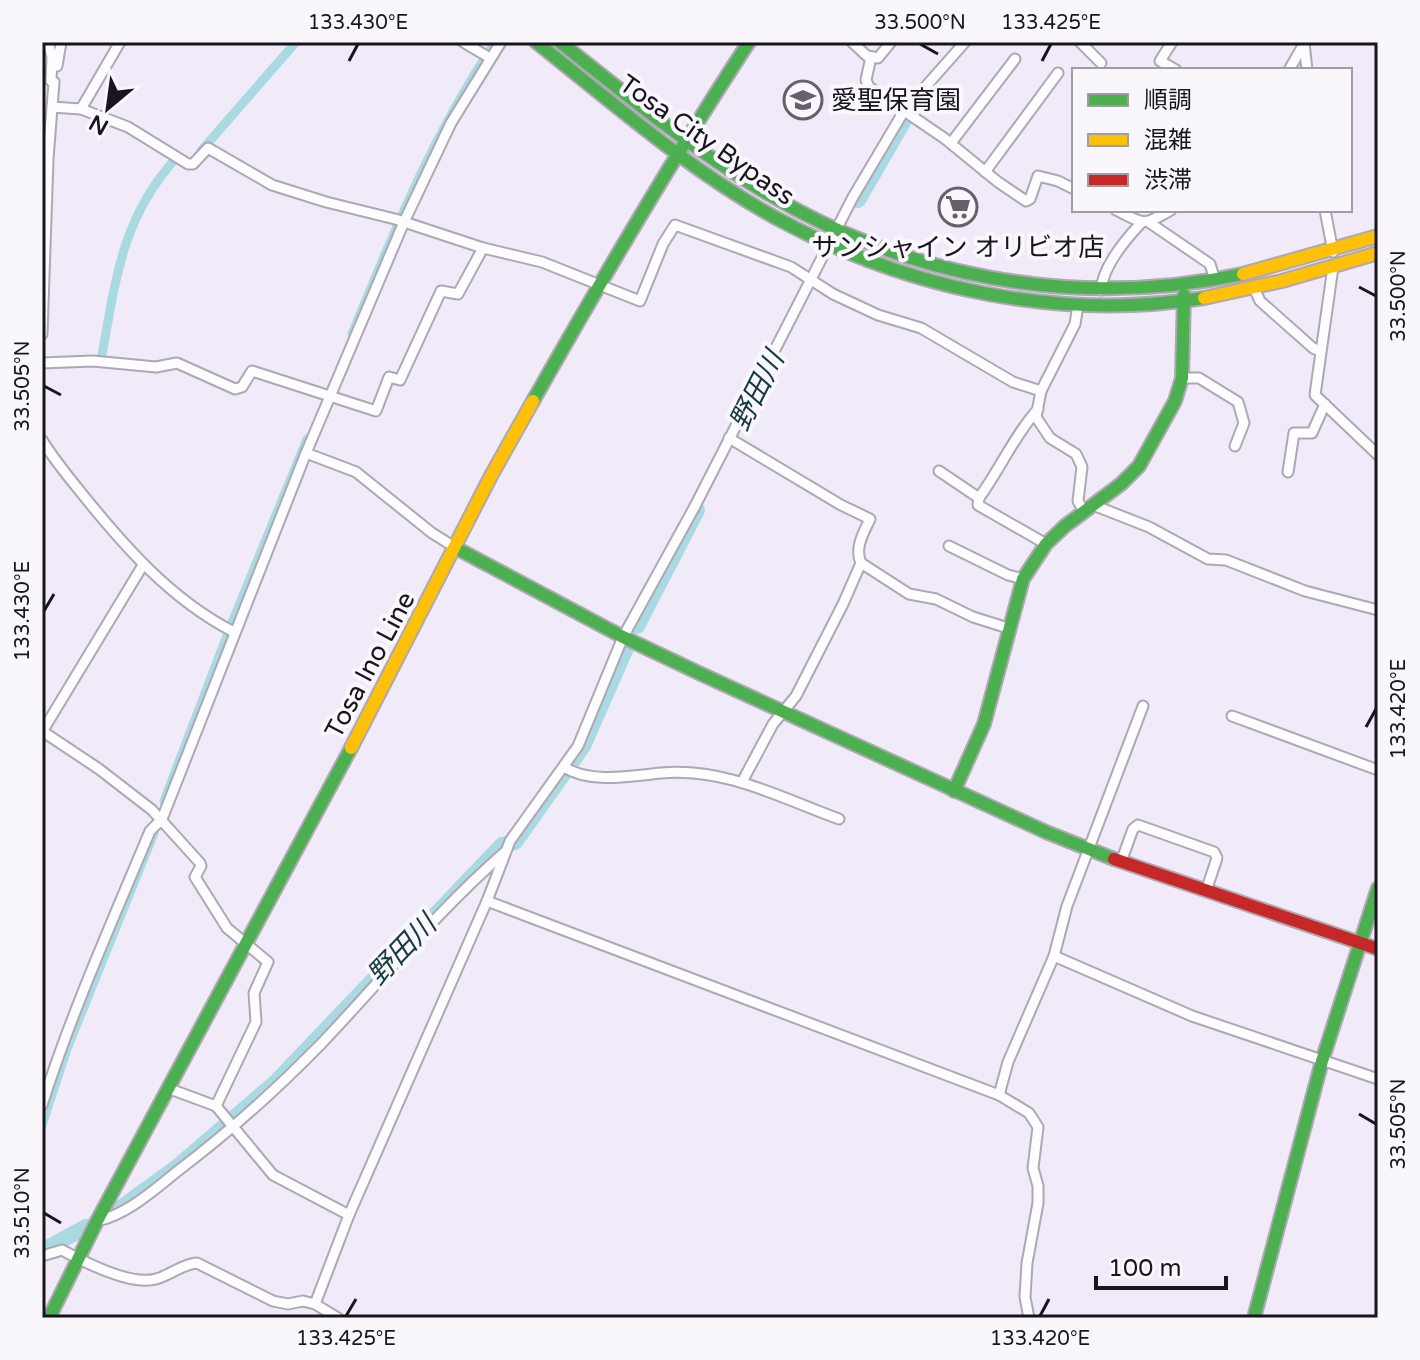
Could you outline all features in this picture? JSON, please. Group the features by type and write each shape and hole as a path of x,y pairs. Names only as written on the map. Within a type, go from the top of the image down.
{"main road":[{"name":"Tosa City Bypass","path":"536,42 677,152 774,216 875,264 941,284 1009,298 1078,305 1184,301 1254,288 1378,253"},
{"name":"Tosa City Bypass","path":"560,42 685,139 782,203 837,231 919,262 973,275 1048,287 1101,290 1183,285 1274,268 1378,236"},
{"name":"Tosa Ino Line","path":"49,1318 97,1221 246,946 492,474 677,152 749,42"},
{"path":"954,791 984,724 1023,579 1046,544 1139,466 1175,401 1182,378 1183,285"},
{"path":"456,548 623,637 954,791 1089,850 1378,949"},
{"path":"1254,1318 1322,1061 1378,888"}],"street":[{"path":"48,42 52,57 51,81 54,82"},
{"path":"42,334 52,107 61,42"},
{"path":"81,109 120,42"},
{"path":"463,42 487,55"},
{"path":"42,1102 58,1054 133,871 150,831 162,819 207,708 230,630 401,221 487,55 501,42"},
{"path":"852,42 871,57 878,58 891,42"},
{"path":"97,1221 110,1219 131,1206 228,1124 285,1081 507,847 568,770 623,637 731,439 853,197 904,111 965,42"},
{"path":"1080,42 1101,63"},
{"path":"1158,66 1172,42"},
{"path":"1290,68 1304,43"},
{"path":"1304,43 1307,68"},
{"path":"871,57 866,80 869,87 951,143 1026,201 1030,199 1038,176 1072,188"},
{"path":"951,143 1015,59"},
{"path":"985,172 1058,73"},
{"path":"52,107 81,109 128,127 188,164 193,164 208,148 272,185 401,221 483,248 542,262 640,301 663,244 675,225 791,267 833,294 878,315 921,328 1003,377 1041,391"},
{"path":"1120,212 1145,223 1210,264 1215,280"},
{"path":"1101,290 1102,278 1129,236 1145,223 1167,212"},
{"path":"1325,212 1333,268 1315,395 1376,450"},
{"path":"42,363 93,361 156,367 177,363 235,389 242,387 252,371 376,411 389,377 400,380 441,291 458,294 483,248"},
{"path":"1254,288 1260,301 1320,351"},
{"path":"1078,305 1075,324 1041,391 1036,417 1050,438 1076,454 1082,467 1078,501 1088,509 1149,527 1208,559 1226,560 1305,591 1378,610"},
{"path":"1182,378 1199,378 1238,402 1244,423 1235,446"},
{"path":"1288,472 1294,433 1312,433 1325,404"},
{"path":"1038,409 1021,427 997,473 979,498 978,505 1046,544"},
{"path":"731,439 870,519 861,540 858,555 861,563 909,594 936,599 973,617 1008,628"},
{"path":"42,440 97,512 143,565 195,608 230,630"},
{"path":"306,453 356,472 432,533 456,548"},
{"path":"939,471 979,498"},
{"path":"949,546 1008,575 1023,579"},
{"path":"742,782 773,724 796,696 861,563"},
{"path":"143,565 42,731 99,769 162,819 200,863 195,877 227,928 257,952 268,966 254,993 256,1022 216,1106"},
{"path":"999,1095 1008,1062 1054,956 1067,906 1143,706"},
{"path":"1232,716 1378,770"},
{"path":"568,770 610,777 673,773 711,776 761,787 839,819"},
{"path":"1121,862 1133,829 1138,825 1214,852 1217,858 1206,891"},
{"path":"315,1304 349,1215 487,901 507,847"},
{"path":"487,901 999,1095 1029,1113 1038,1127 1033,1168 1038,1186 1038,1203 1027,1263 1025,1297 1029,1318"},
{"path":"1054,956 1192,1016 1378,1079"},
{"path":"170,1089 216,1106 228,1124 280,1181 349,1215"},
{"path":"42,1256 62,1250 124,1277 149,1281 197,1263 273,1301 315,1304 338,1318"}],"waterway":[{"path":"201,151 296,42"},
{"path":"352,334 399,221 434,148 495,42"},
{"name":"野田川","path":"858,200 906,117"},
{"path":"102,355 117,275 133,226 144,203 176,158"},
{"path":"164,801 307,439"},
{"name":"野田川","path":"637,626 697,510"},
{"name":"野田川","path":"118,1210 177,1167 276,1082 502,845 515,842 583,746 627,646"},
{"path":"42,1125 67,1049 154,833"},
{"name":"野田川","path":"42,1251 86,1227"}],"traffic: fast":[{"path":"536,42 652,135 713,179 776,218 877,264 930,281 1039,302 1149,304 1204,298"},
{"path":"560,42 655,117 729,170 811,217 869,243 929,263 990,278 1053,286 1116,288 1179,284 1243,274"},
{"path":"533,401 692,130 749,42"},
{"path":"954,791 984,724 1023,579 1046,544 1139,466 1175,401 1182,378 1184,295"},
{"path":"456,548 623,637 701,674 1046,832 1114,859"},
{"path":"49,1318 97,1221 351,748"},
{"path":"1254,1318 1322,1061 1378,888"}],"traffic: slow":[{"path":"1243,274 1378,236"},
{"path":"1204,298 1282,281 1378,253"},
{"path":"351,748 492,474 533,401"}],"traffic: jam":[{"path":"1114,859 1378,949"}],"place":[{"name":"愛聖保育園","path":"803,100"},
{"name":"サンシャイン オリビオ店","path":"958,207"}]}
